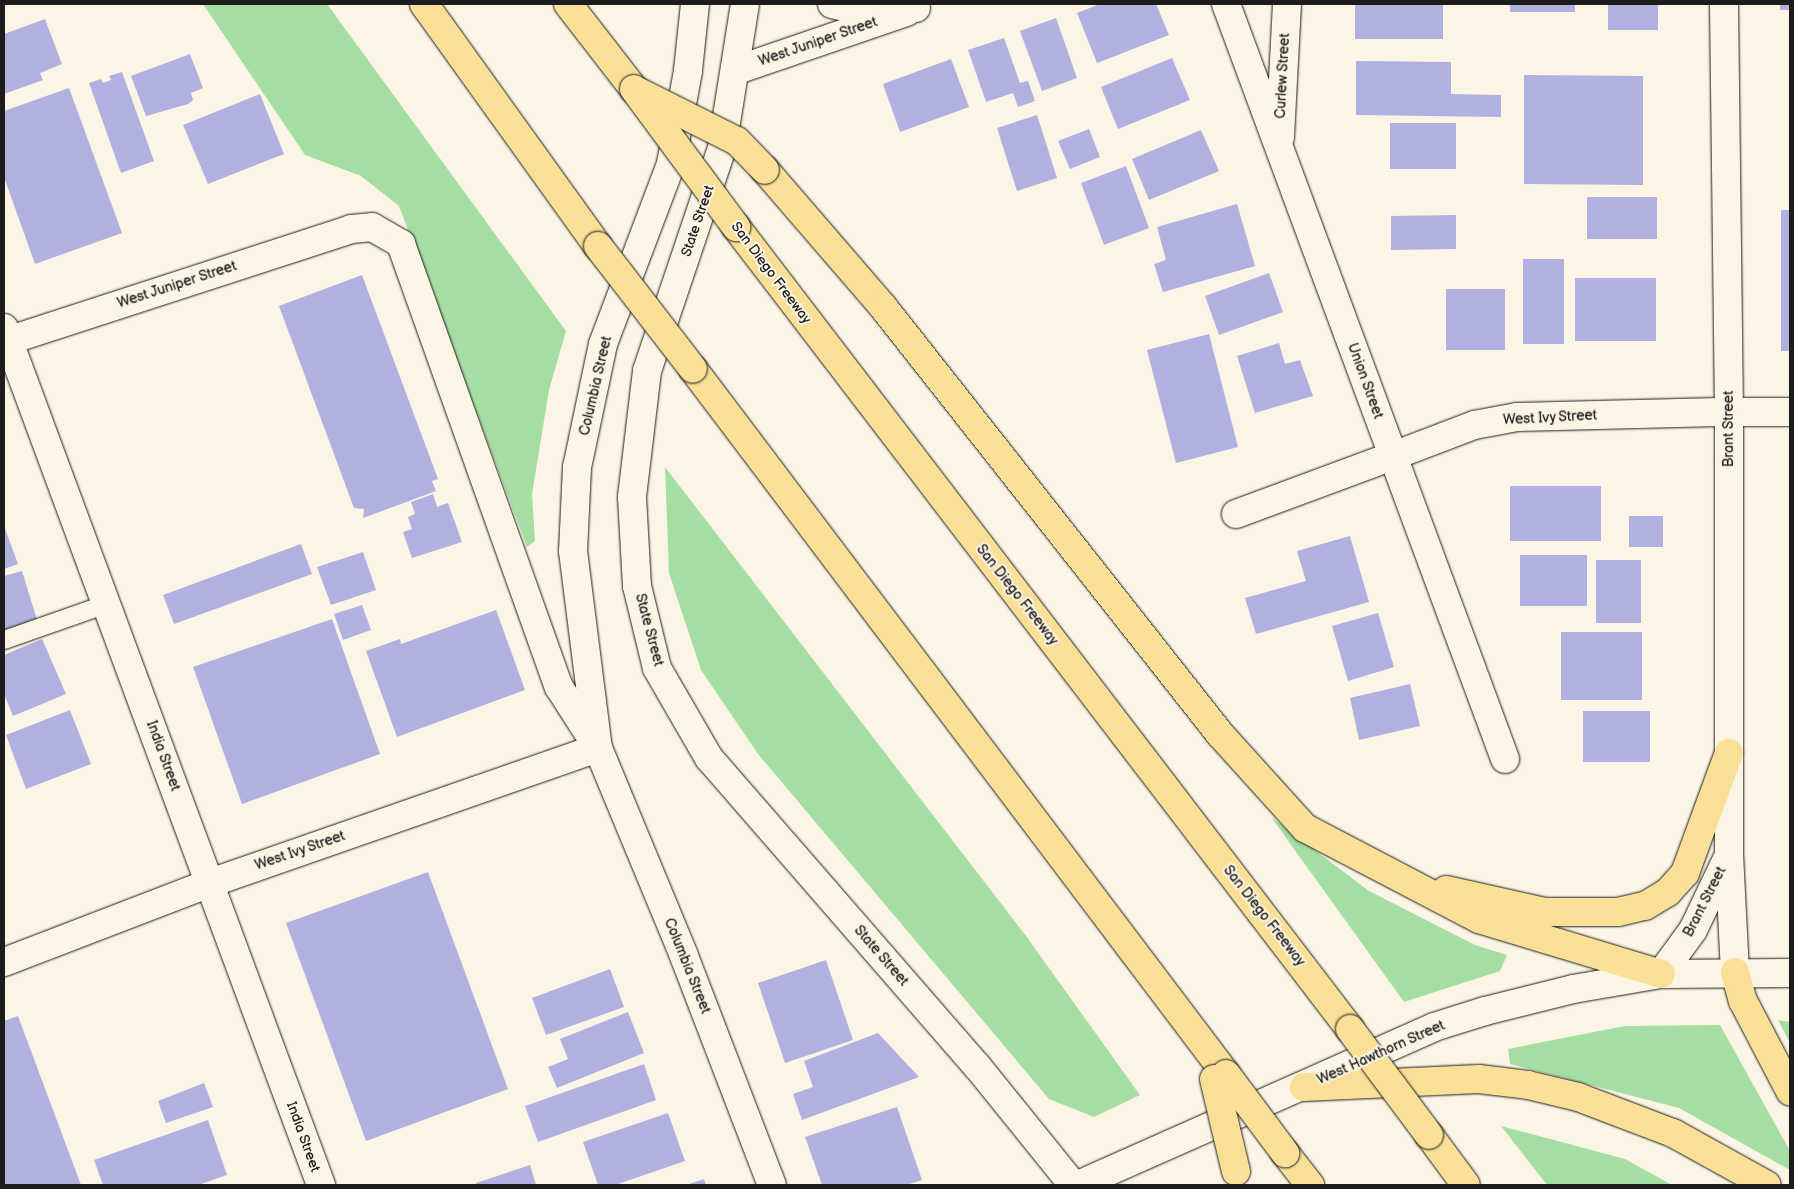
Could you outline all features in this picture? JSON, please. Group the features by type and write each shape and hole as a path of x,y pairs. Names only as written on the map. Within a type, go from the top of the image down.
{"highway":[{"path":"424,4 598,246 1210,1051 1220,1077 1239,1178"},
{"name":"San Diego Freeway","path":"568,4 736,227 1350,1028 1466,1185"},
{"path":"634,90 737,141 765,170 884,308 1220,734 1305,828 1413,882 1479,919 1661,974"},
{"path":"1413,882 1545,912 1610,913 1645,906 1668,892 1684,873 1729,753"},
{"path":"1736,972 1743,1001 1790,1091"},
{"path":"1220,1077 1310,1185"},
{"path":"1304,1087 1479,1079 1528,1085 1578,1097 1673,1133 1767,1185"}],"street":[{"name":"Columbia Street","path":"598,748 573,551 578,468 604,344 671,164 688,70 695,4"},
{"name":"State Street","path":"745,4 737,70 722,148 647,371 632,497 637,586 657,668 709,758 977,1066 1072,1185"},
{"path":"832,4 859,10 921,6"},
{"name":"Union Street","path":"1226,4 1505,759"},
{"name":"Curlew Street","path":"1279,149 1287,4"},
{"name":"Brant Street","path":"1724,4 1729,412 1729,854 1736,972"},
{"name":"West Juniper Street","path":"737,70 921,6"},
{"name":"Columbia Street","path":"350,229 372,227 401,244 559,687 598,748 684,956 772,1185"},
{"name":"West Juniper Street","path":"5,337 350,229"},
{"name":"India Street","path":"5,337 321,1185"},
{"name":"West Ivy Street","path":"1236,514 1474,425 1517,417 1790,412"},
{"name":"West Ivy Street","path":"4,962 210,883 598,748"},
{"name":"Brant Street","path":"1661,974 1692,930 1729,854"},
{"name":"West Hawthorn Street","path":"1078,1185 1304,1087 1434,1027 1460,1019 1573,989 1661,974 1790,973"}],"lane":[{"path":"4,640 106,604"}],"green space":[{"path":"203,4 327,4 566,331 549,390 532,494 535,541 527,547 399,206 361,176 305,155"},
{"path":"665,467 1026,936 1140,1095 1094,1117 1049,1099 758,754 701,670 669,573"},
{"path":"1271,817 1369,891 1475,945 1507,955 1500,971 1404,1002"},
{"path":"1778,1020 1790,1022 1790,1043"},
{"path":"1720,1025 1790,1151 1790,1170 1679,1108 1510,1064 1508,1049 1625,1026"},
{"path":"1501,1126 1625,1159 1672,1185 1547,1185"}],"building":[{"path":"1100,4 1156,4 1169,35 1097,63 1077,13"},
{"path":"1355,4 1443,4 1443,39 1355,39"},
{"path":"1510,4 1575,4 1575,12 1510,12"},
{"path":"1608,4 1658,4 1658,30 1608,30"},
{"path":"1780,4 1790,4 1790,10 1780,10"},
{"path":"1056,18 1077,78 1042,91 1020,31"},
{"path":"45,19 62,64 40,73 43,80 4,94 4,34"},
{"path":"1004,38 1020,83 1028,81 1035,101 1018,107 1013,93 986,102 968,50"},
{"path":"190,54 203,88 191,93 193,100 188,104 146,116 131,76"},
{"path":"1172,58 1190,100 1118,129 1101,87"},
{"path":"951,59 969,107 900,132 883,84"},
{"path":"1356,61 1451,62 1451,94 1501,95 1501,117 1356,115"},
{"path":"122,72 154,161 121,173 89,83 101,79 103,83 111,80 109,76"},
{"path":"1524,75 1643,76 1643,185 1524,184"},
{"path":"69,88 122,233 35,264 4,177 4,111"},
{"path":"260,94 284,154 208,184 183,125"},
{"path":"1037,115 1057,178 1017,191 997,128"},
{"path":"1390,123 1456,123 1456,169 1390,169"},
{"path":"1089,129 1100,157 1070,169 1058,141"},
{"path":"1201,130 1219,171 1149,200 1132,159"},
{"path":"1126,166 1149,228 1104,245 1081,183"},
{"path":"1587,197 1657,197 1657,239 1587,239"},
{"path":"1237,204 1255,266 1163,292 1154,264 1166,260 1157,227"},
{"path":"1781,210 1790,210 1790,351 1781,351"},
{"path":"1456,215 1456,249 1391,250 1391,216"},
{"path":"1523,259 1564,259 1564,344 1523,344"},
{"path":"1269,273 1283,312 1219,335 1205,296"},
{"path":"362,275 438,479 432,481 436,491 363,518 364,509 354,508 279,306"},
{"path":"1575,278 1656,278 1656,341 1575,341"},
{"path":"1446,289 1505,289 1505,350 1446,350"},
{"path":"1209,334 1238,447 1176,463 1147,350"},
{"path":"1279,343 1285,364 1300,360 1313,396 1255,413 1237,356"},
{"path":"1510,486 1601,486 1601,541 1510,541"},
{"path":"433,494 437,507 448,503 462,542 412,558 403,532 412,529 408,517 415,514 411,502"},
{"path":"1629,516 1663,516 1663,547 1629,547"},
{"path":"4,526 18,564 4,569"},
{"path":"1350,536 1369,602 1256,634 1245,598 1306,581 1297,551"},
{"path":"301,544 312,574 174,624 163,595"},
{"path":"363,552 376,590 331,605 317,567"},
{"path":"1520,555 1587,555 1587,606 1520,606"},
{"path":"1596,560 1641,560 1641,623 1596,623"},
{"path":"22,571 38,623 4,633 4,576"},
{"path":"362,605 371,630 343,640 334,614"},
{"path":"496,610 525,690 397,737 366,651 400,639 401,644"},
{"path":"1378,613 1394,667 1348,681 1332,626"},
{"path":"332,619 380,754 242,804 193,667"},
{"path":"1561,632 1642,632 1642,700 1561,700"},
{"path":"42,639 66,694 13,716 4,694 4,655"},
{"path":"1410,684 1420,726 1359,740 1350,698"},
{"path":"70,710 91,764 26,789 6,735"},
{"path":"1583,711 1650,711 1650,762 1583,762"},
{"path":"428,872 508,1089 366,1141 286,923"},
{"path":"826,960 853,1040 785,1063 758,983"},
{"path":"610,969 624,1007 546,1035 532,998"},
{"path":"628,1012 644,1053 557,1088 548,1067 568,1059 560,1039"},
{"path":"18,1016 81,1185 4,1185 4,1021"},
{"path":"878,1033 919,1077 802,1120 793,1094 813,1087 804,1061"},
{"path":"644,1064 656,1100 538,1142 525,1106"},
{"path":"204,1083 213,1107 166,1123 158,1101"},
{"path":"897,1107 922,1180 906,1185 822,1185 805,1137"},
{"path":"668,1113 685,1161 615,1185 598,1185 583,1142"},
{"path":"208,1120 227,1175 198,1185 103,1185 94,1160"},
{"path":"530,1165 536,1185 476,1185 476,1183"},
{"path":"704,1179 706,1185 686,1185"}]}
